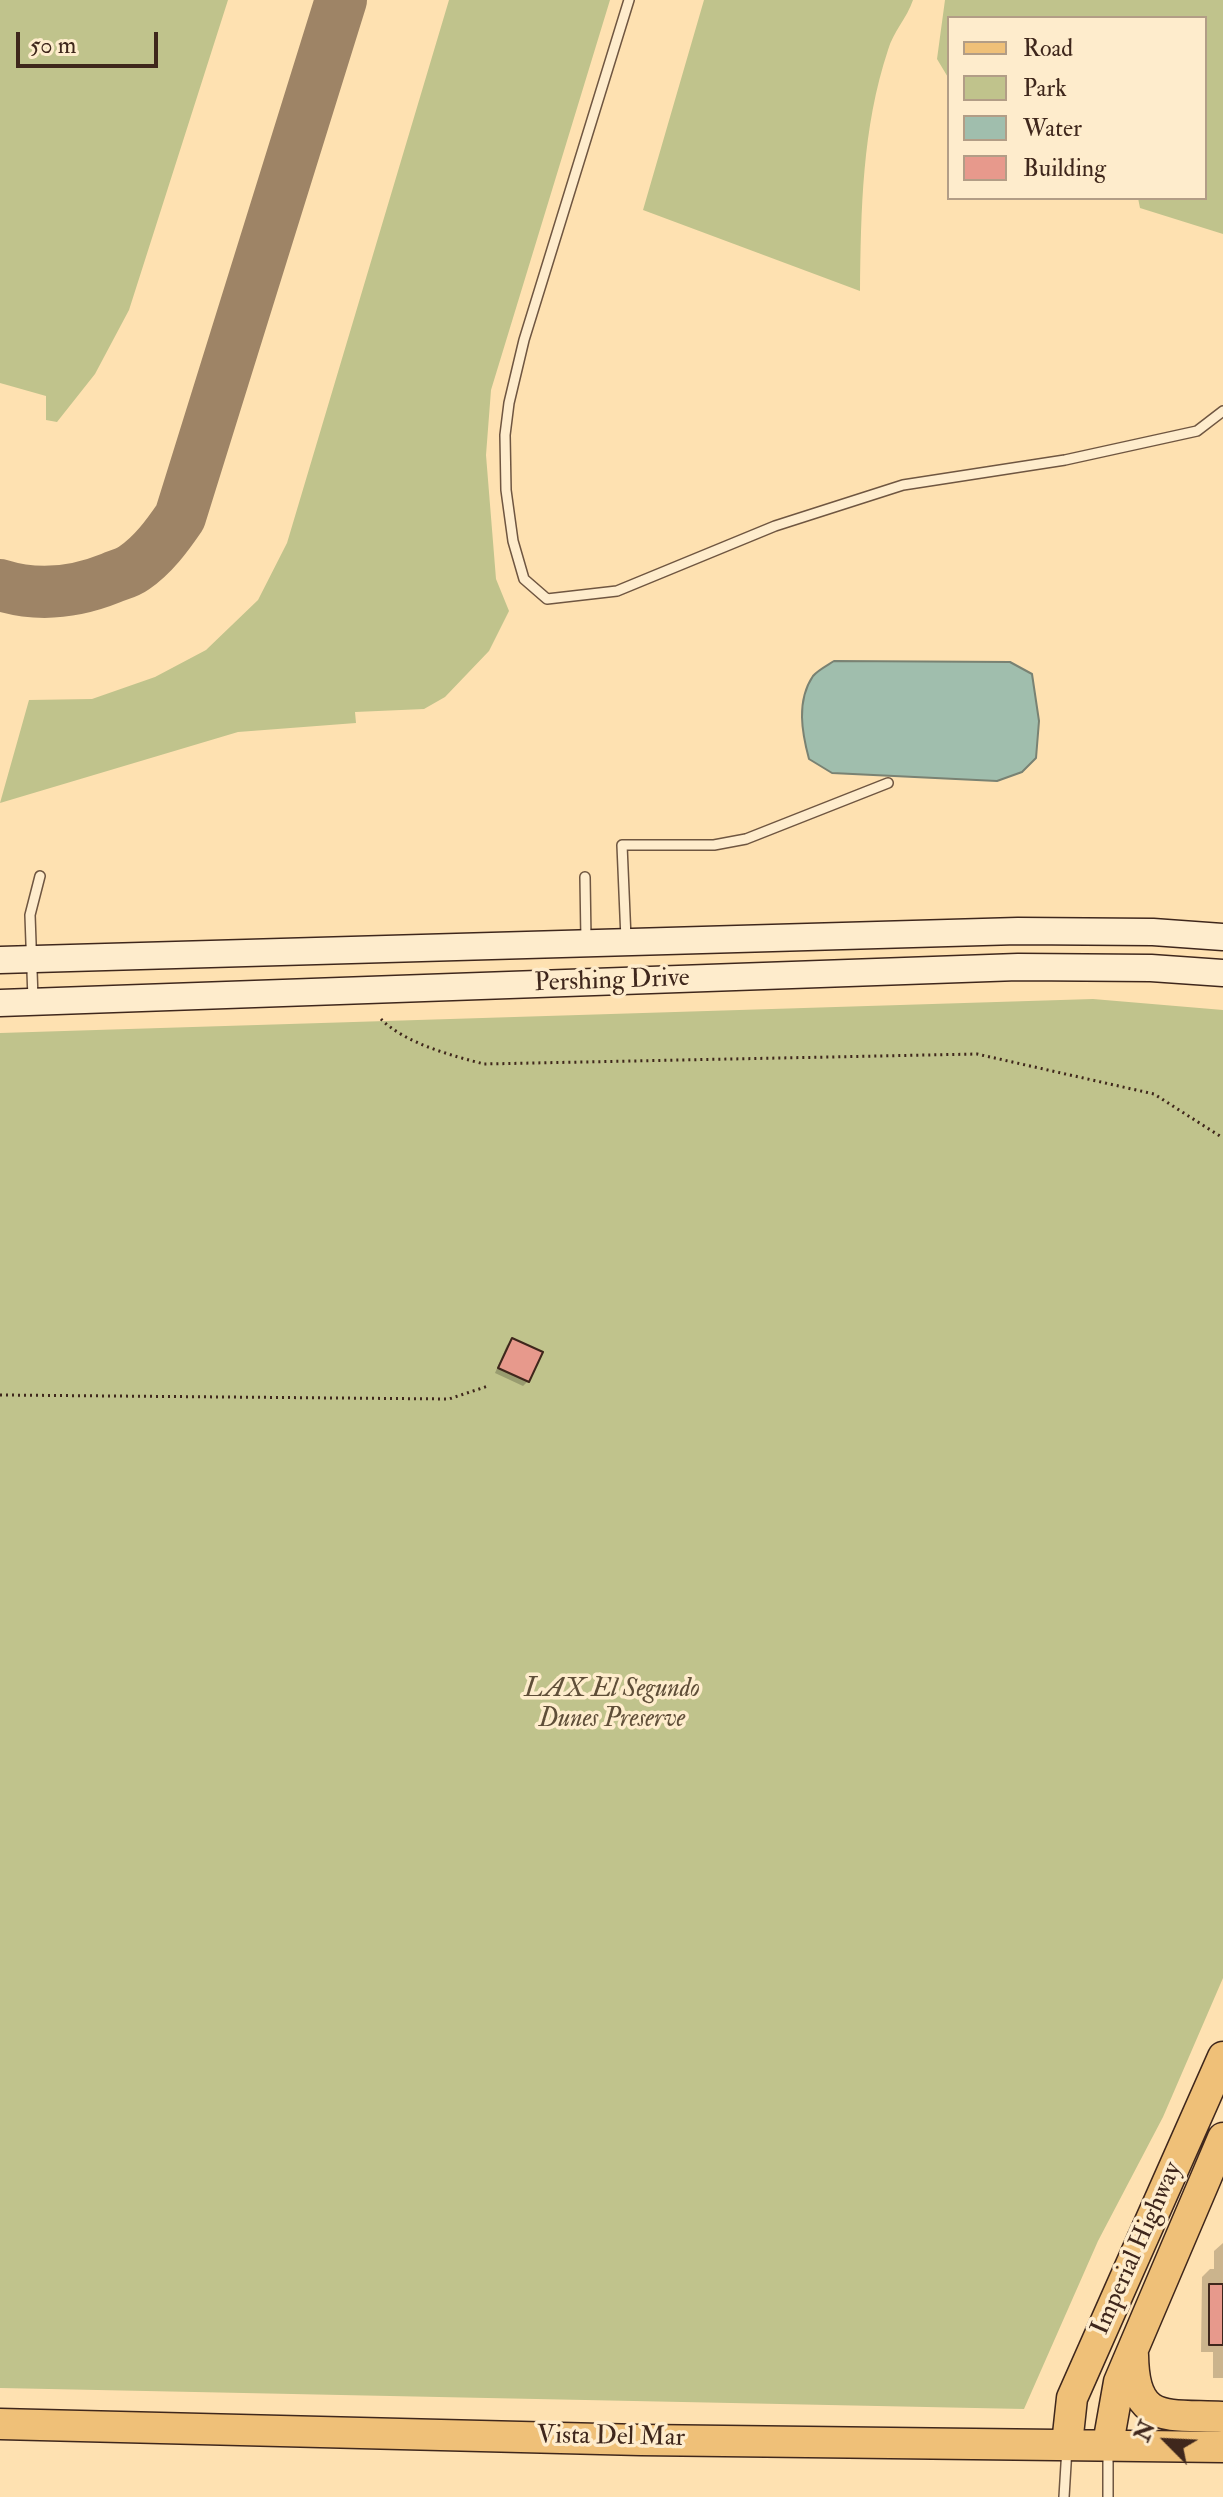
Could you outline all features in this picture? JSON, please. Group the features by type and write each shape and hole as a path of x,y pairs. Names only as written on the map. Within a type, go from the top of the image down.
{"main road":[{"name":"Pershing Drive","path":"0,960 1087,930 1223,937"},
{"name":"Pershing Drive","path":"0,1003 1018,967 1125,967 1223,973"},
{"name":"Imperial Highway","path":"1067,2444 1072,2398 1223,2057"},
{"name":"Imperial Highway","path":"1108,2444 1114,2401 1133,2349 1223,2138"},
{"path":"1133,2349 1133,2379 1138,2396 1149,2408 1161,2414 1223,2417"},
{"name":"Vista Del Mar","path":"0,2424 641,2440 1223,2447"}],"lane":[{"path":"629,0 524,340 509,403 505,435 506,490 513,541 524,579 547,599 617,591 775,526 903,485 1065,460 1197,431 1223,411"},
{"path":"626,942 622,845 714,845 746,839 888,783"},
{"path":"33,1002 30,915 40,876"},
{"path":"585,877 586,943"},
{"path":"1064,2497 1067,2444"},
{"path":"1108,2444 1108,2497"}],"path":[{"path":"381,1019 403,1035 448,1054 484,1064 977,1054 1154,1094 1223,1138"},
{"path":"0,1395 449,1399 488,1386"}],"green space":[{"path":"0,0 228,0 129,310 95,374 57,422 46,420 46,396 0,383"},
{"path":"449,0 610,0 491,390 486,455 496,579 509,611 489,651 445,697 424,709 355,712 356,723 238,732 0,803 29,700 92,699 155,677 206,650 258,600 287,543"},
{"path":"704,0 913,0 890,43 873,109 862,200 860,291 643,210"},
{"path":"945,0 1223,0 1223,234 1140,208 1138,200 1207,200 1207,16 947,16 947,76 937,59"},
{"name":"LAX El Segundo Dunes Preserve","path":"1093,999 1223,1010 1223,1978 1163,2117 1098,2241 1024,2409 0,2388 0,1033"}],"water":[{"path":"834,661 1010,662 1032,674 1039,721 1036,758 1022,772 997,781 832,773 809,759 802,706 813,676"}],"building":[{"path":"512,1338 543,1352 529,1382 498,1368"},
{"path":"1209,2284 1223,2284 1223,2345 1209,2345"}],"taxiway":[{"path":"0,585 28,591 56,592 122,574 147,557 180,517 341,0"}]}
